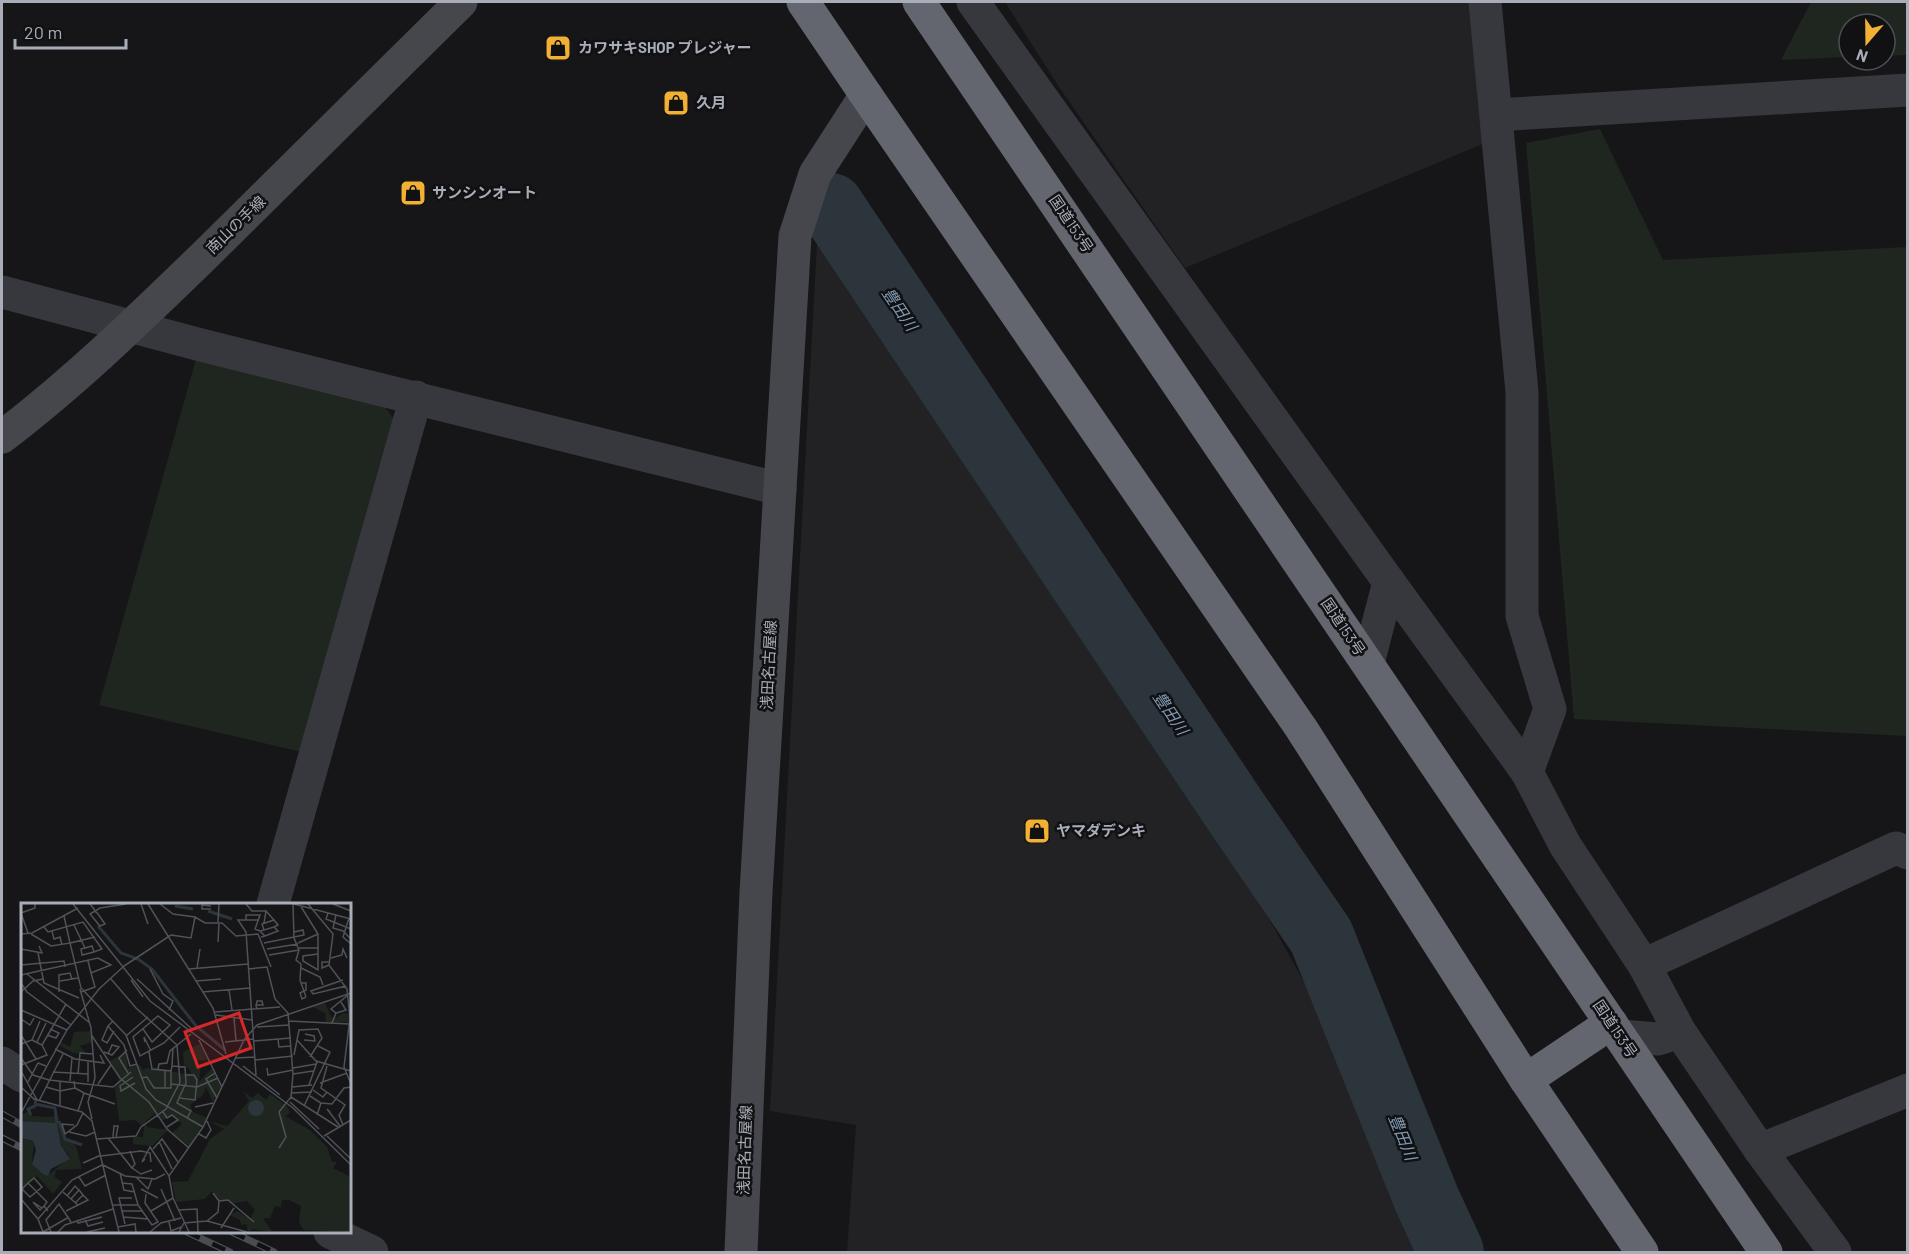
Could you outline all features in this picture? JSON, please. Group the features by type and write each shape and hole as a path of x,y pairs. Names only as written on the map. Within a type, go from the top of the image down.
{"highway":[{"path":"803,2 1301,728 1526,1080 1628,1245"},
{"name":"国道153号","path":"919,2 1766,1252"},
{"path":"1526,1080 1615,1030"}],"main road":[{"name":"南山の手線","path":"2,437 130,327 299,164 461,2"},
{"name":"浅田名古屋線","path":"741,1252 756,892 795,236 815,174 866,96"}],"street":[{"path":"973,2 1527,772 1565,845 1644,964 1680,1032 1760,1150 1833,1251"},
{"path":"1485,2 1522,392 1522,616 1550,709 1527,772"},
{"path":"1496,115 1908,90"},
{"path":"2,292 130,327 780,489"},
{"path":"273,903 416,397"},
{"path":"1368,663 1389,582"},
{"path":"1644,964 1896,848 1908,853"},
{"path":"1615,1030 1658,1039 1680,1032"},
{"path":"2,1063 21,1075"},
{"path":"1760,1150 1908,1090"},
{"path":"332,1233 372,1252"}],"shaded area":[{"path":"1005,2 1472,2 1485,143 1185,268 1061,90"},
{"path":"1811,2 1907,2 1907,55 1897,55 1897,12 1837,12 1837,58 1781,60"},
{"path":"1600,129 1663,260 1907,247 1907,736 1574,719 1526,143"},
{"path":"818,225 1235,857 1371,1104 1427,1252 847,1252 856,1125 770,1111"},
{"path":"196,359 384,406 395,420 302,752 99,705"}],"waterway":[{"name":"豊田川","path":"831,206 1321,936 1427,1200 1451,1252"}],"railway":[{"path":"2,1114 21,1124"},
{"path":"2,1138 21,1148"},
{"path":"189,1233 230,1252"},
{"path":"234,1233 274,1252"}],"place":[{"name":"カワサキSHOP プレジャー","path":"558,48"},
{"name":"久月","path":"676,103"},
{"name":"サンシンオート","path":"413,193"},
{"name":"ヤマダデンキ","path":"1037,831"}]}
